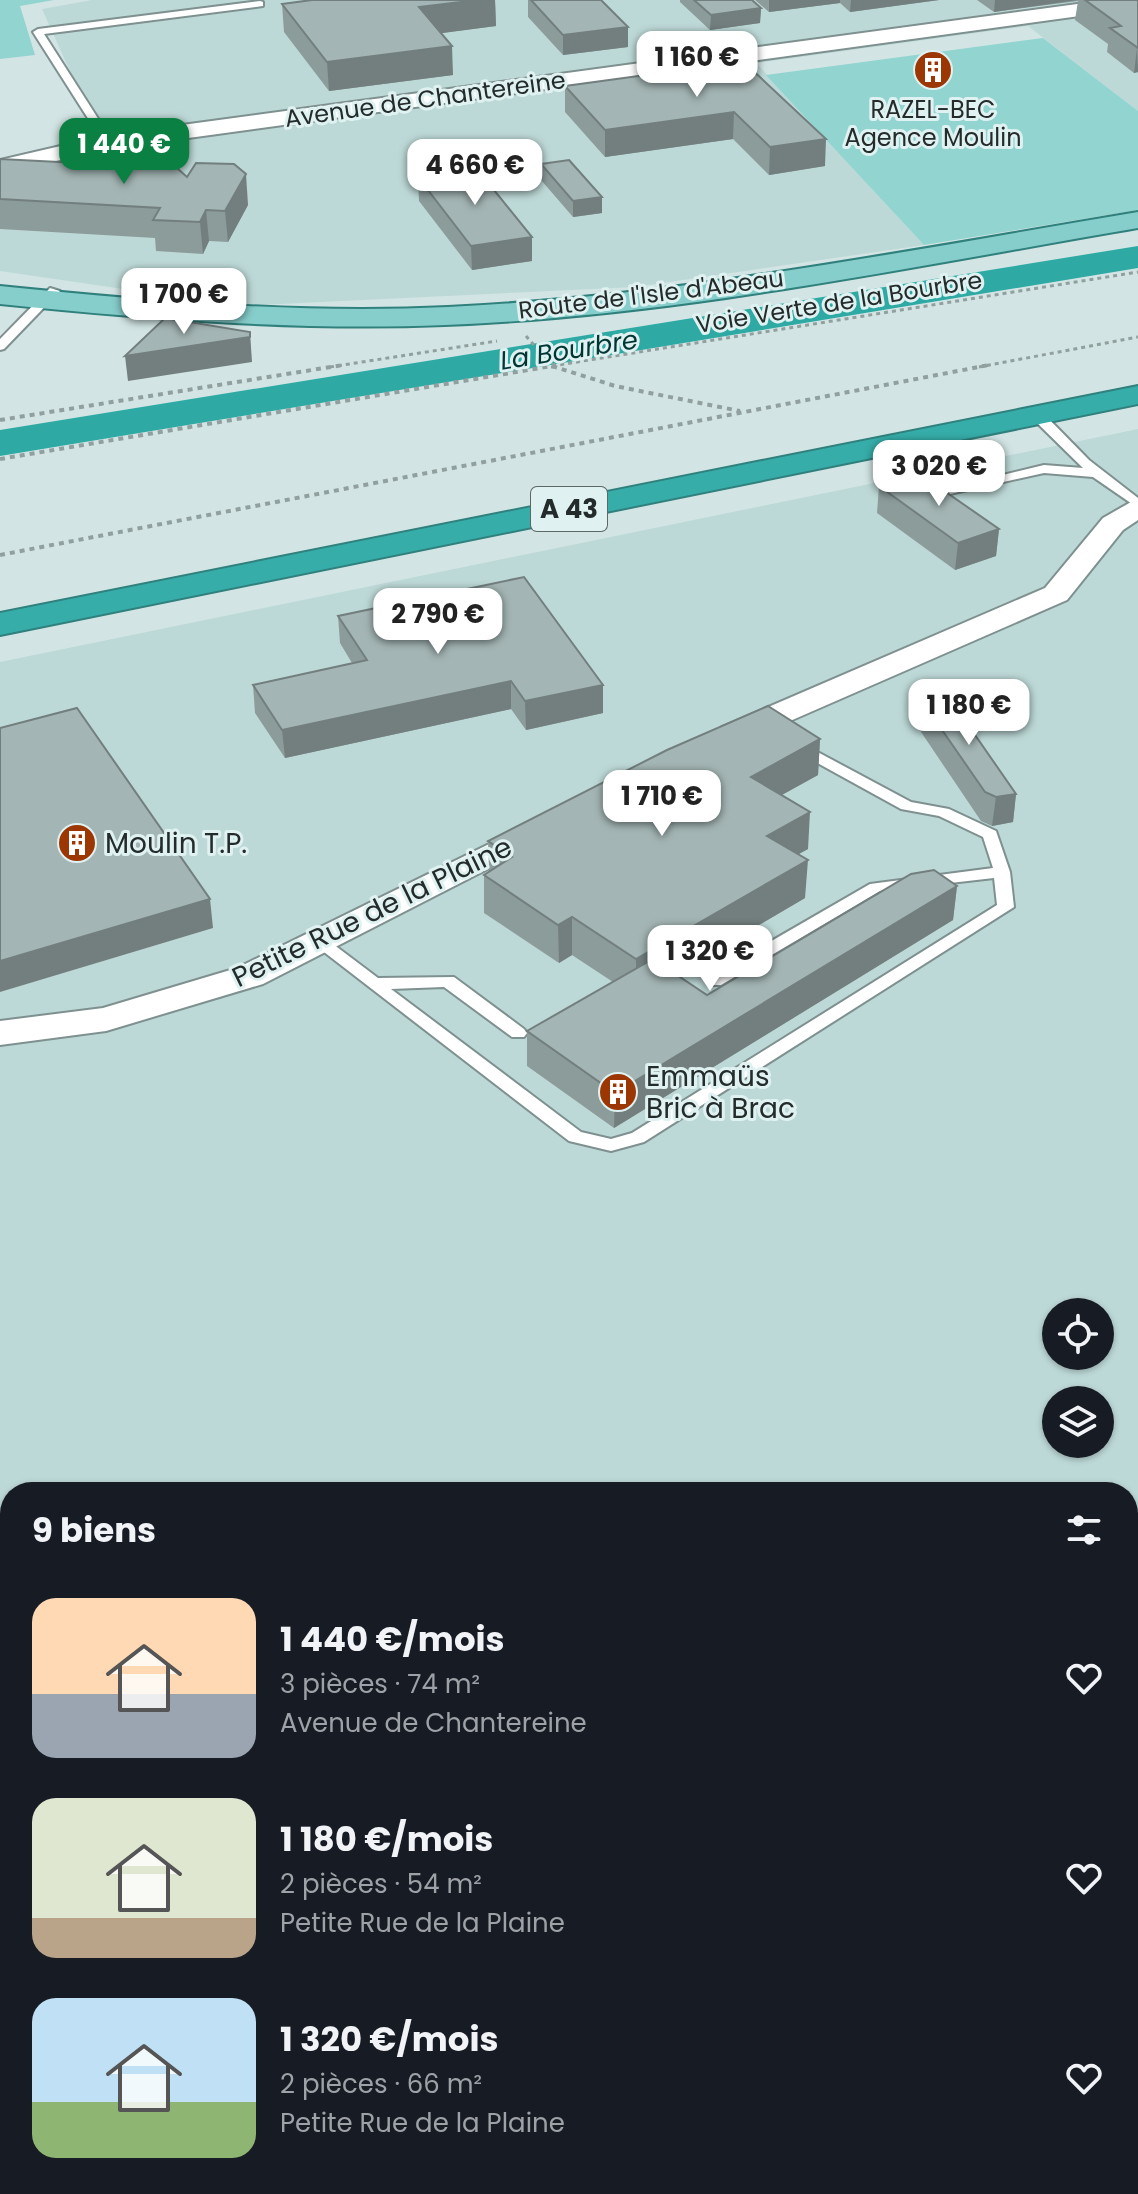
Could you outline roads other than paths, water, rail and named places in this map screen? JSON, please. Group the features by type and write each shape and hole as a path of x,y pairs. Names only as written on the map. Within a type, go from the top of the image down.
{"highway":[{"name":"A 43","path":"0,594 1138,370"},
{"name":"A 43","path":"0,624 1138,395"}],"main road":[{"name":"Route de l'Isle d'Abeau","path":"0,295 51,296 160,308 364,317 447,316 643,299 1138,220"},
{"name":"Route de l'Isle d'Abeau","path":"0,283 51,296"}],"street":[{"name":"Avenue de Chantereine","path":"0,167 108,142 1138,2"},
{"path":"709,745 1056,594 1113,524 1138,505"},
{"name":"Petite Rue de la Plaine","path":"0,1033 106,1019 220,987 319,942 569,814"}],"lane":[{"path":"108,142 38,32 260,4"},
{"path":"0,346 51,296"},
{"path":"1037,415 1064,447 1093,473 1138,505"},
{"path":"946,493 1044,469 1093,473"},
{"path":"319,942 575,1137 611,1145 638,1138 1006,907 1002,872 990,834 943,812 907,806 796,745 763,722"},
{"path":"715,981 876,887 1002,872"},
{"path":"374,984 448,981 518,1033"}],"waterway":[{"name":"La Bourbre","path":"0,443 1138,257"}],"place":[{"name":"RAZEL-BEC Agence Moulin","path":"933,70"},
{"name":"Moulin T.P.","path":"77,843"},
{"name":"Emmaüs Bric à Brac","path":"618,1092"}]}
